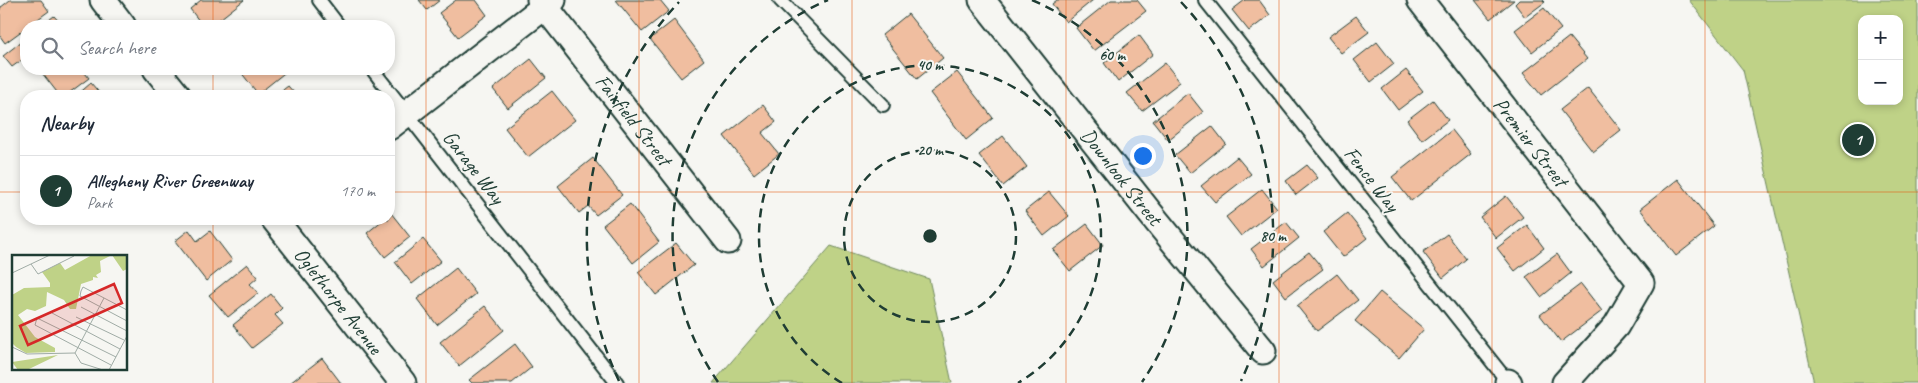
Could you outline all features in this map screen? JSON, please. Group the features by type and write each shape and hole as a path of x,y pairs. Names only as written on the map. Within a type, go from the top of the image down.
{"street":[{"path":"102,0 118,20"},
{"name":"Downlook Street","path":"982,0 1263,351"},
{"name":"Premier Street","path":"1420,0 1641,283 1616,326 1565,383"},
{"path":"398,120 546,2"},
{"name":"Fairfield Street","path":"546,2 728,242"},
{"path":"161,75 173,90"},
{"name":"Oglethorpe Avenue","path":"279,225 403,383"}],"lane":[{"path":"319,0 334,20"},
{"path":"780,0 883,105"},
{"name":"Fence Way","path":"1205,0 1508,382"},
{"name":"Garage Way","path":"375,75 383,90"},
{"name":"Garage Way","path":"398,120 545,291 617,383"}],"green space":[{"path":"1689,0 1918,0 1918,383 1814,383 1743,70"},
{"path":"831,246 929,279 952,383 713,383"}],"building":[{"path":"10,0 41,0 49,11 37,20 20,20 20,32 5,43 0,36 0,8"},
{"path":"201,0 244,0 219,20 198,20 190,9"},
{"path":"419,0 440,0 427,10"},
{"path":"456,0 476,0 487,15 458,37 439,13"},
{"path":"616,0 660,0 669,11 642,32"},
{"path":"1057,0 1093,0 1066,22 1052,4"},
{"path":"1111,0 1137,0 1146,11 1094,51 1076,28"},
{"path":"1245,0 1259,0 1270,15 1249,31 1232,10"},
{"path":"1475,0 1514,0 1490,19"},
{"path":"1519,0 1543,0 1545,2 1525,17 1515,4"},
{"path":"1544,8 1561,29 1532,52 1515,30"},
{"path":"908,14 943,58 917,79 882,35"},
{"path":"54,16 58,20 49,20"},
{"path":"1356,16 1369,32 1341,53 1328,37"},
{"path":"674,20 704,60 681,78 650,39"},
{"path":"1139,35 1153,54 1118,82 1104,63"},
{"path":"1569,37 1587,59 1541,95 1523,73"},
{"path":"1377,42 1394,64 1371,82 1354,60"},
{"path":"20,43 20,61 12,67 3,56"},
{"path":"531,59 546,78 508,108 493,89"},
{"path":"1165,63 1180,82 1142,111 1127,93"},
{"path":"1406,70 1423,91 1398,110 1382,89"},
{"path":"957,72 993,118 966,140 930,93"},
{"path":"44,75 87,75 89,78 73,90 55,90"},
{"path":"243,75 282,75 263,90 255,90"},
{"path":"91,83 97,90 83,90"},
{"path":"288,86 292,90 283,90"},
{"path":"1588,88 1621,130 1593,152 1560,110"},
{"path":"552,91 575,120 528,157 505,128"},
{"path":"1188,93 1203,112 1168,140 1153,121"},
{"path":"1433,100 1448,120 1422,140 1407,120"},
{"path":"763,105 776,122 762,133 779,154 754,174 724,136"},
{"path":"1212,126 1226,144 1190,173 1175,155"},
{"path":"1452,130 1471,154 1411,201 1392,177"},
{"path":"1003,136 1027,167 1003,186 979,155"},
{"path":"1237,157 1251,174 1215,202 1201,186"},
{"path":"593,158 622,195 596,215 588,206 579,213 558,186"},
{"path":"1307,165 1318,178 1296,195 1286,181"},
{"path":"1678,179 1714,226 1676,256 1640,209"},
{"path":"1262,189 1277,208 1241,236 1226,217"},
{"path":"1049,192 1069,216 1044,236 1025,211"},
{"path":"1506,196 1523,217 1496,238 1480,217"},
{"path":"630,204 659,242 633,263 603,225"},
{"path":"1347,213 1367,238 1343,257 1323,232"},
{"path":"395,218 410,237 385,257 367,233 377,225 395,225"},
{"path":"1286,222 1299,238 1264,266 1251,249"},
{"path":"1087,224 1103,245 1070,271 1053,250"},
{"path":"1527,225 1544,248 1515,271 1497,248"},
{"path":"189,230 197,241 210,231 232,260 206,281 175,241"},
{"path":"1447,234 1466,259 1443,278 1423,252"},
{"path":"423,239 441,261 412,284 395,262"},
{"path":"676,243 694,265 656,295 638,272"},
{"path":"1309,252 1323,269 1286,297 1273,280"},
{"path":"1557,254 1571,273 1541,297 1526,277"},
{"path":"247,264 258,277 250,284 258,293 228,317 209,295"},
{"path":"456,268 476,294 437,325 417,299"},
{"path":"1337,274 1358,300 1317,331 1297,306"},
{"path":"1581,284 1602,311 1561,342 1540,315"},
{"path":"1380,292 1424,329 1399,358 1355,321"},
{"path":"271,294 282,308 275,315 283,324 252,348 233,325"},
{"path":"485,306 504,330 459,366 440,342"},
{"path":"515,344 532,367 512,383 472,383 469,380"},
{"path":"322,358 341,383 290,383"}],"place":[{"name":"Allegheny River Greenway","path":"1858,140"}]}
